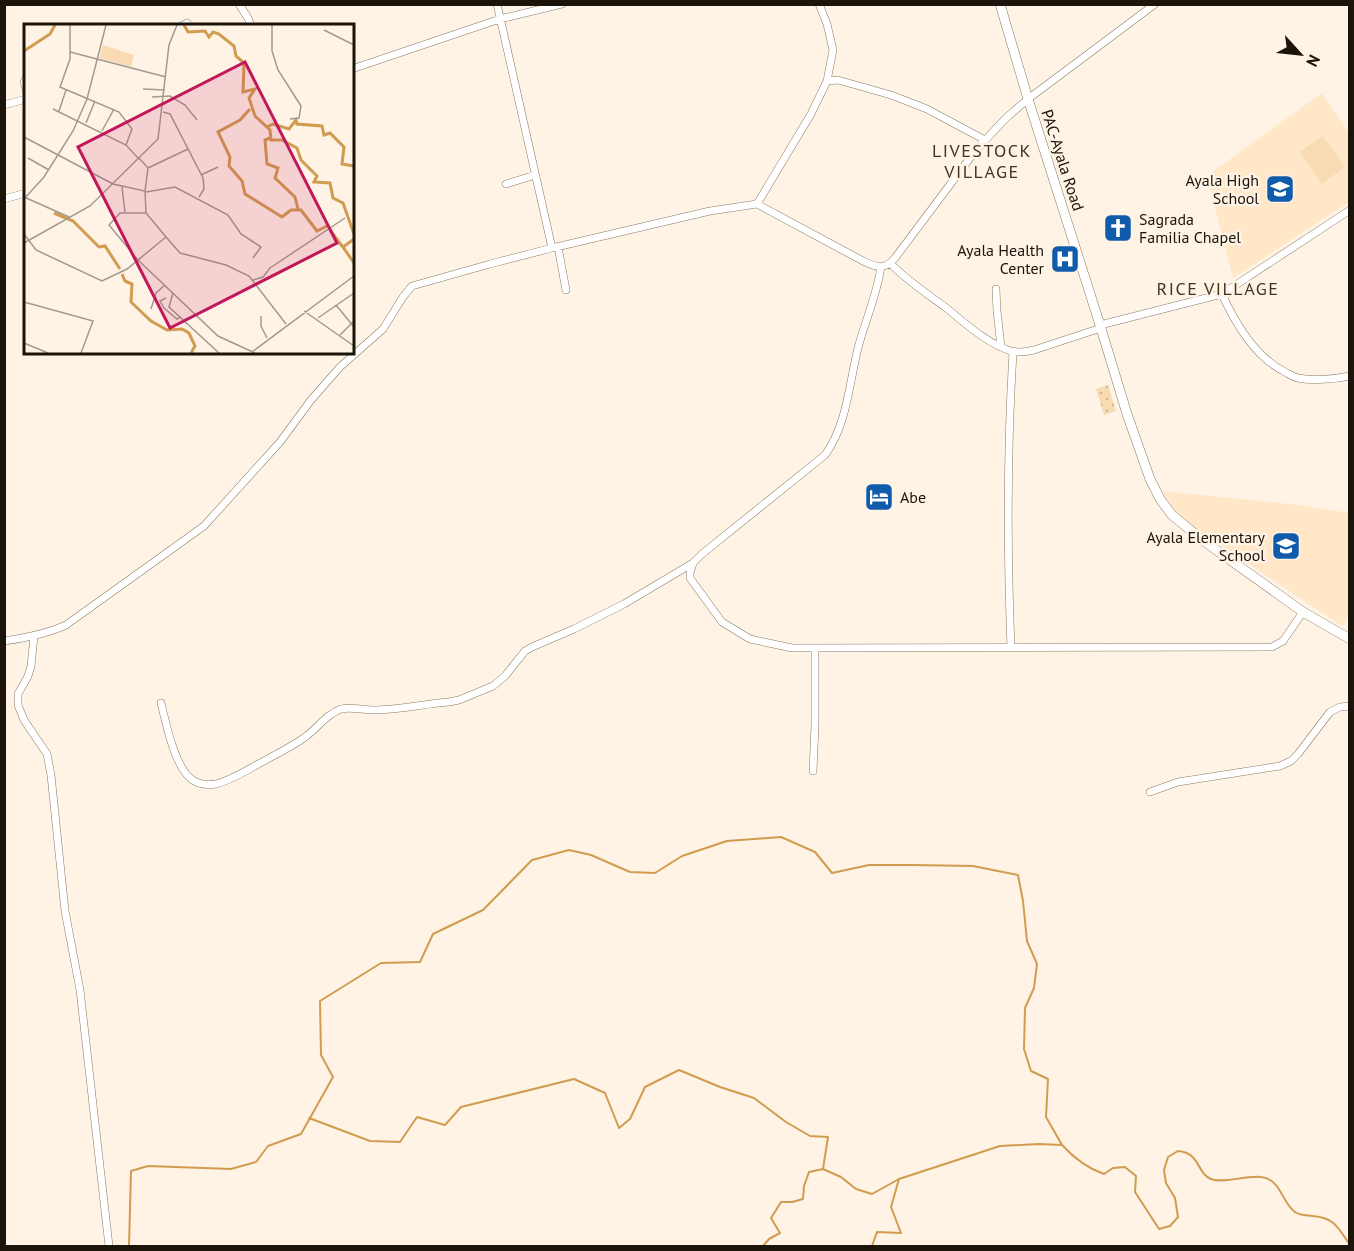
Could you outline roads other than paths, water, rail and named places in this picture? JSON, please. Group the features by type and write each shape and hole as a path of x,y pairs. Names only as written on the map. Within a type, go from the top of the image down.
{"street":[{"path":"239,4 250,24"},
{"path":"497,4 535,175 566,290"},
{"path":"354,68 500,19 562,4"},
{"path":"757,204 811,114 827,81 833,50 827,24 819,4"},
{"name":"PAC-Ayala Road","path":"1000,4 1127,414 1150,479 1160,499 1172,515 1201,539 1303,612 1350,639"},
{"path":"4,641 34,636 66,625 204,526 279,442 311,400 340,368 383,329 412,286 555,247 710,211 757,204 863,261 881,267 890,263 976,150 1006,118 1155,4"},
{"path":"827,81 838,80 891,95 927,109 985,140"},
{"path":"4,105 24,100"},
{"path":"506,184 535,175"},
{"path":"4,199 24,194"},
{"path":"890,263 975,331 1001,347 1013,352 1023,352 1101,326 1222,294 1350,210"},
{"path":"881,267 858,349 845,409 827,452 702,554 693,564 690,578 722,622 750,639 792,648 1272,647 1283,641 1303,612"},
{"path":"996,289 1001,347"},
{"path":"1222,294 1231,314 1254,347 1276,368 1297,378 1350,376"},
{"path":"1011,648 1008,484 1013,352"},
{"path":"161,703 170,741 187,776 199,784 217,783 239,774 306,737 327,717 342,709 369,711 421,706 459,700 493,687 525,651 624,604 693,564"},
{"path":"34,636 31,666 18,694 18,705 24,720 47,753 51,775 65,911 80,990 109,1246"},
{"path":"813,771 815,648"},
{"path":"1150,792 1178,782 1280,766 1298,754 1330,712 1350,706"}],"waterway":[{"path":"129,1246 131,1171 148,1166 231,1169 256,1162 268,1146 301,1134 333,1077 321,1055 320,1001 381,963 420,962 433,934 483,910 532,860 569,850 591,855 630,872 655,873 682,856 727,841 781,837 815,852 832,873 869,865 913,865 973,866 1018,875 1027,941 1037,964 1034,988 1025,1008 1024,1049 1031,1071 1048,1079 1046,1117 1062,1145"},
{"path":"309,1118 370,1141 400,1142 417,1117 445,1125 461,1107 574,1079 605,1093 619,1128 630,1119 645,1087 679,1070 754,1098 786,1122 810,1136 828,1137 823,1169"},
{"path":"763,1246 769,1239 780,1233 771,1218 781,1202 803,1199 804,1186 809,1172 823,1169 841,1177 856,1189 872,1194 899,1179 1000,1146 1039,1144 1062,1145 1081,1162 1104,1174 1113,1168 1125,1167 1136,1176 1135,1192 1159,1229 1170,1226 1178,1217 1175,1198 1166,1183 1164,1170 1168,1157 1178,1151 1191,1155 1206,1176 1211,1179 1221,1181 1255,1177 1268,1179 1273,1182 1295,1212 1330,1221 1338,1227 1350,1243"},
{"path":"872,1246 877,1232 901,1233 891,1207 899,1179"}],"place":[{"name":"Ayala High School","path":"1280,189"},
{"name":"Sagrada Familia Chapel","path":"1118,228"},
{"name":"Ayala Health Center","path":"1065,259"},
{"name":"Abe","path":"879,497"},
{"name":"Ayala Elementary School","path":"1286,546"}],"district":[{"name":"LIVESTOCK VILLAGE","path":"982,161"},
{"name":"RICE VILLAGE","path":"1218,289"}]}
